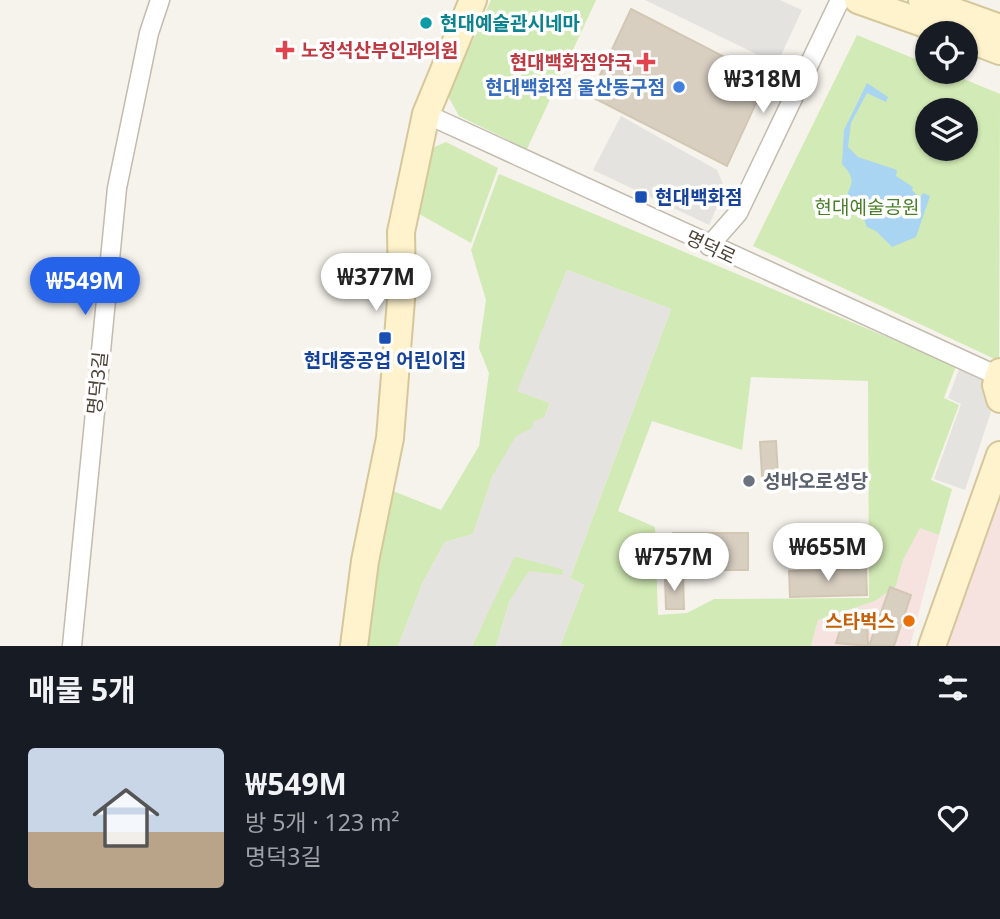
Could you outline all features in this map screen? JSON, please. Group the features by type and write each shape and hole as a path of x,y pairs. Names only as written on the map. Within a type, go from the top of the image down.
{"street":[{"name":"명덕3길","path":"72,646 117,188 149,33 160,0"},
{"path":"354,646 365,561 390,438 402,287 401,232 426,114 473,0"},
{"path":"709,246 738,214 840,0"},
{"path":"858,0 917,21"},
{"path":"922,0 1000,28"},
{"path":"978,43 1000,51"},
{"name":"명덕로","path":"426,114 999,383"},
{"path":"932,646 1000,455"}],"shaded area":[{"path":"645,0 780,0 802,10 777,64"},
{"path":"621,116 717,170 723,184 722,195 709,225 593,170"},
{"path":"567,270 671,309 570,578 584,585 560,646 496,646 510,600 529,571 562,575 564,570 515,556 472,646 398,646 423,582 445,542 473,534 493,475 516,436 532,428 534,421 544,417 550,403 517,391"},
{"path":"960,367 992,382 993,391 991,412 965,490 934,479 961,404 948,398"},
{"path":"1000,480 1000,646 945,646"},
{"path":"920,527 939,535 910,646 811,646 818,620 875,601 896,586 903,560"}],"green space":[{"path":"491,0 596,0 527,149 459,116 448,96"},
{"name":"현대예술공원","path":"857,35 915,59 915,84 976,84 1000,94 999,361 753,246"},
{"path":"446,142 498,168 471,243 412,210 423,152"},
{"path":"499,174 956,366 944,398 959,405 931,480 952,489 939,535 920,528 903,560 896,586 875,601 818,620 811,646 560,646 584,585 570,578 671,309 567,270 518,391 550,403 544,418 493,475 473,534 445,542 423,582 398,646 364,646 393,491 441,510 479,446 489,373 479,348 486,300 471,250","holes":["751,377 868,381 869,598 714,599 687,613 658,615 655,527 618,511 652,421 742,450"]},
{"path":"514,556 564,569 563,575 510,600 496,646 472,646"}],"water":[{"path":"867,83 888,97 886,102 867,93 851,123 848,147 858,157 897,170 896,176 913,187 912,190 920,198 923,193 930,196 916,237 892,247 876,231 867,227 861,212 847,206 852,181 842,164 844,130"}],"building":[{"name":"현대백화점 울산동구점","path":"631,9 767,79 727,166 590,96"},
{"path":"776,441 778,476 762,476 760,442"},
{"name":"성바오로성당","path":"673,533 748,533 748,570 688,570 670,559"},
{"path":"866,569 867,595 790,597 789,571"},
{"path":"665,577 683,577 684,609 666,609"},
{"path":"890,587 911,595 894,646 869,646"},
{"path":"846,612 867,618 868,646 836,643"}],"place":[{"name":"현대예술관시네마","path":"426,23"},
{"name":"노정석산부인과의원","path":"285,50"},
{"name":"현대백화점약국","path":"646,62"},
{"name":"현대백화점 울산동구점","path":"679,87"},
{"name":"현대백화점","path":"641,197"},
{"name":"현대중공업 어린이집","path":"385,338"},
{"name":"성바오로성당","path":"749,481"},
{"name":"스타벅스","path":"909,621"}]}
